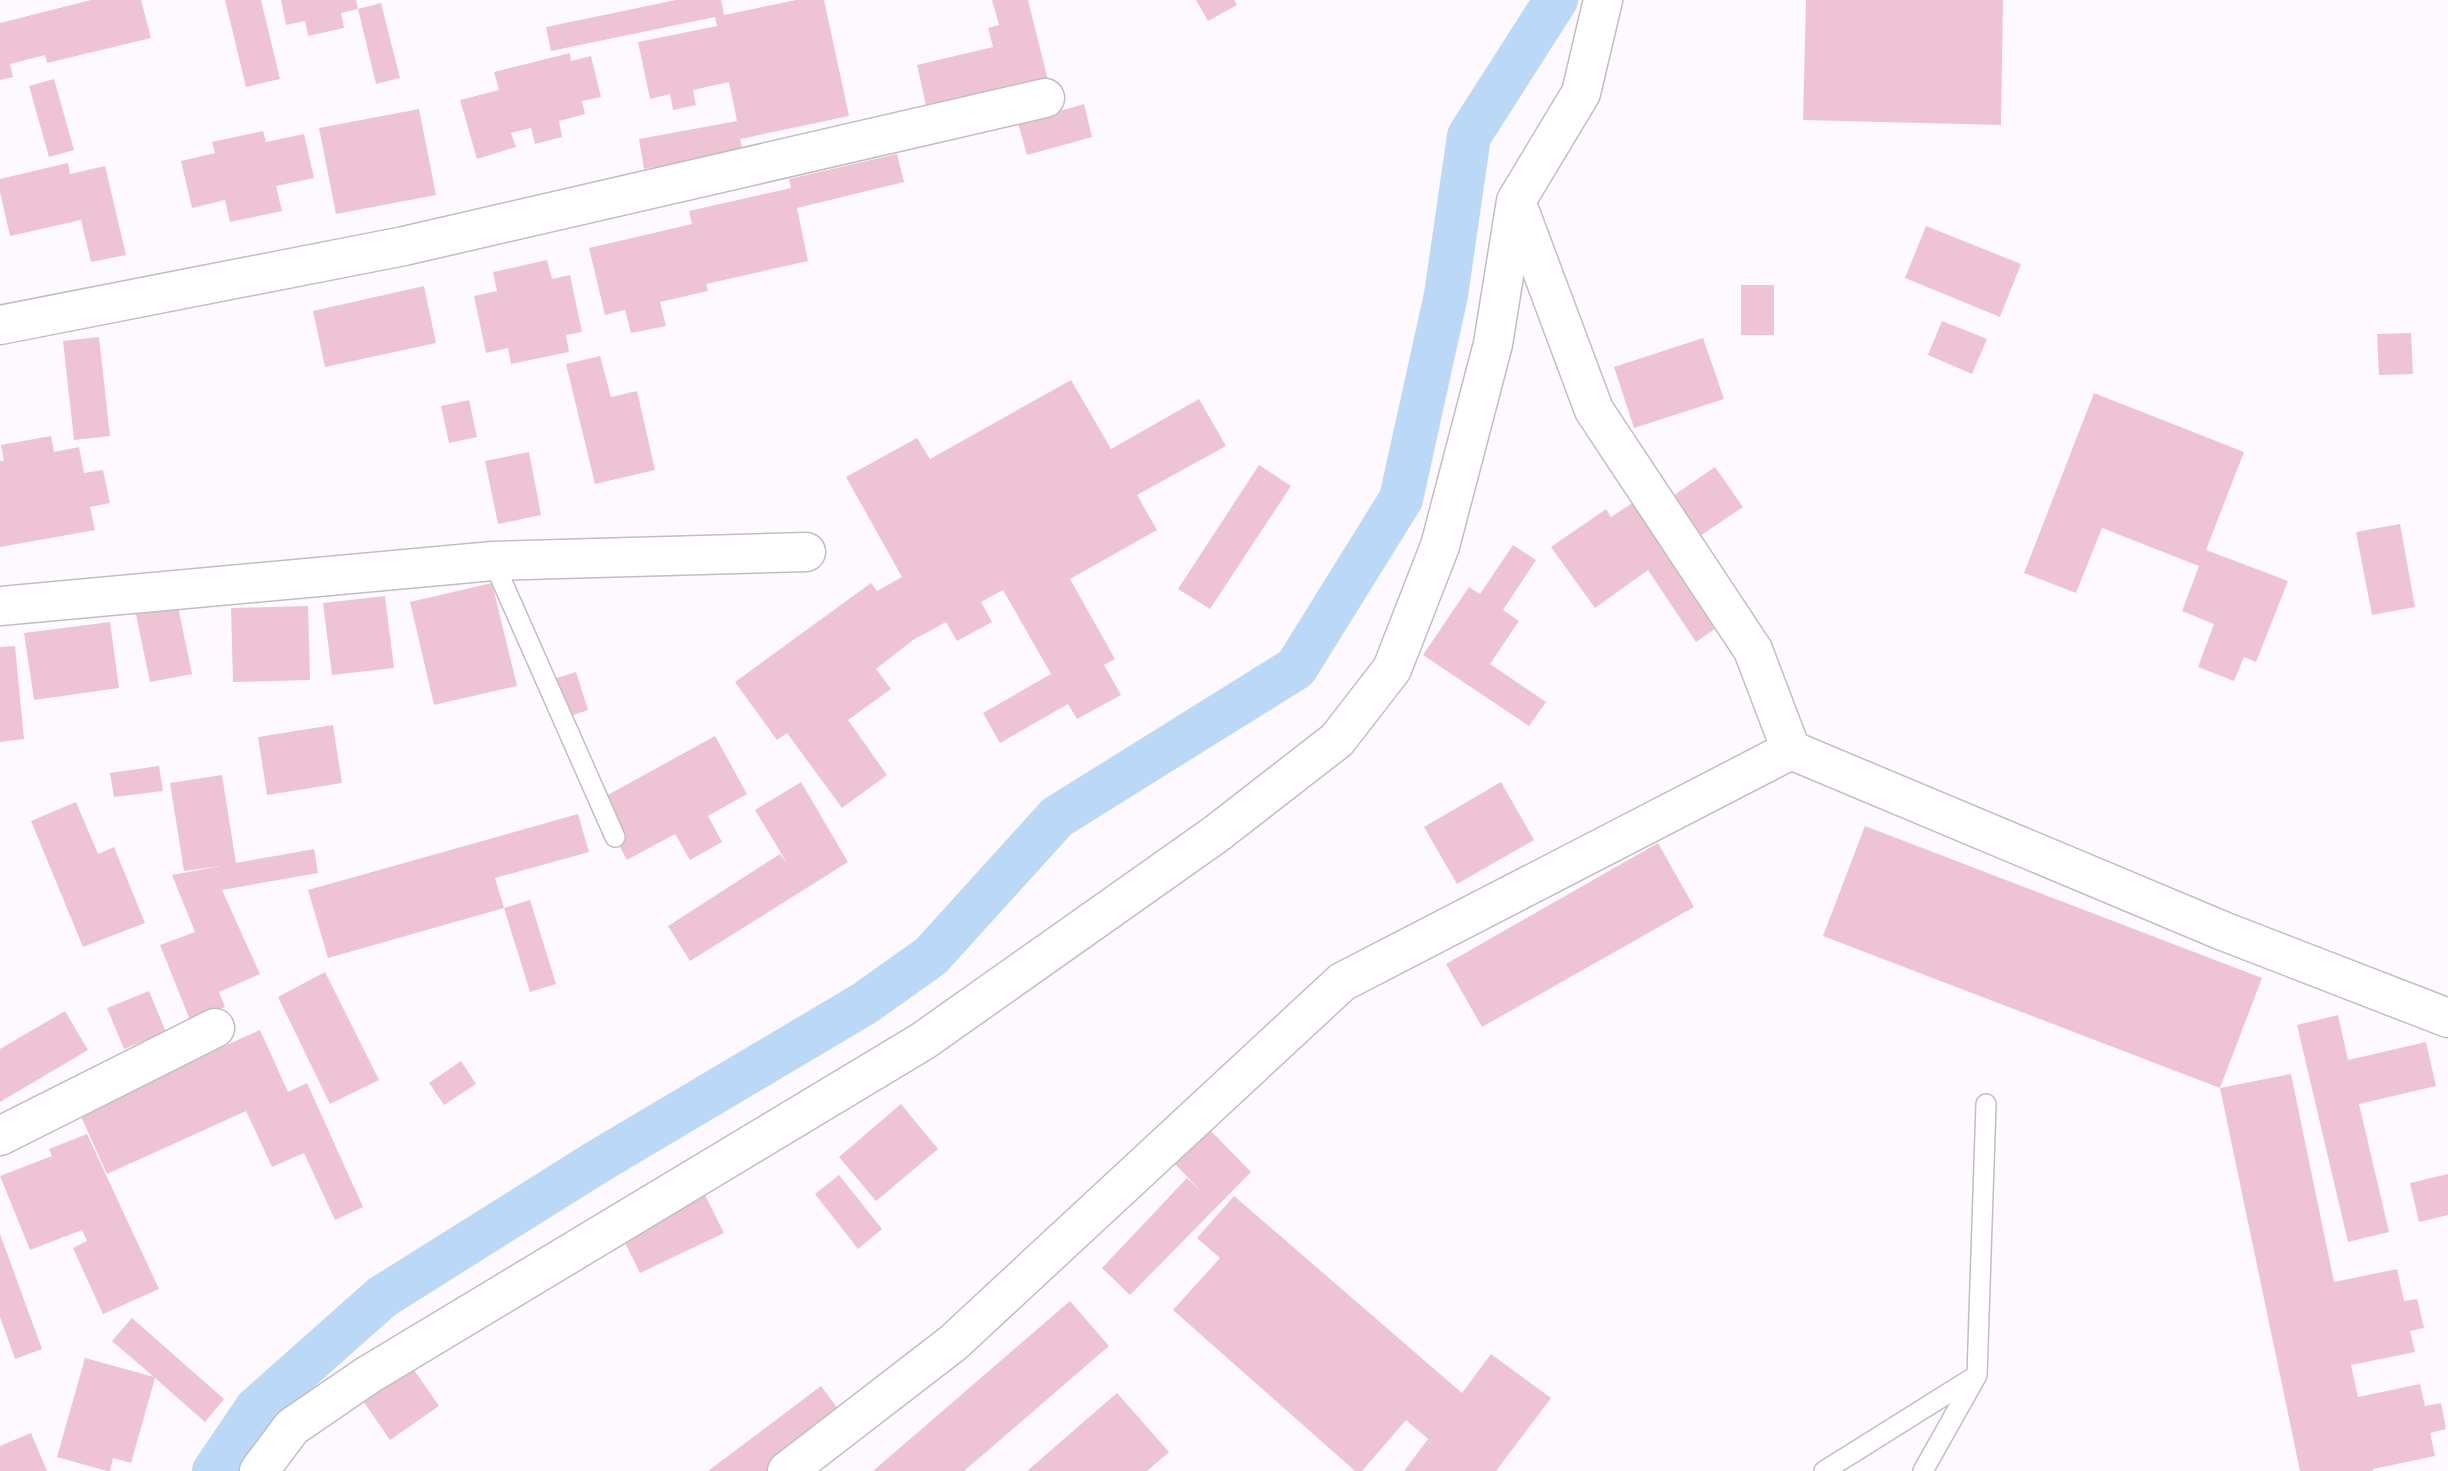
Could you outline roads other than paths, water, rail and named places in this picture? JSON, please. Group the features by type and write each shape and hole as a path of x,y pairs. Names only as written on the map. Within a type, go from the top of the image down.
{"street":[{"path":"259,1471 292,1427 368,1375 923,1041 1216,834 1337,740 1392,669 1440,546 1493,344 1516,201 1581,93 1603,0"},
{"path":"0,325 404,246 1045,98"},
{"path":"1516,201 1594,410 1754,650 1791,750 2223,931 2448,1018"},
{"path":"0,606 493,561 806,552"},
{"path":"787,1471 953,1343 1342,982 1791,750"},
{"path":"0,1136 215,1028"}],"lane":[{"path":"493,561 615,837"},
{"path":"1923,1471 1977,1375 1986,1104"},
{"path":"1824,1471 1977,1375"}],"waterway":[{"path":"214,1471 256,1409 382,1297 597,1162 865,1003 931,956 1057,817 1296,668 1401,499 1446,295 1469,136 1556,0"}]}
